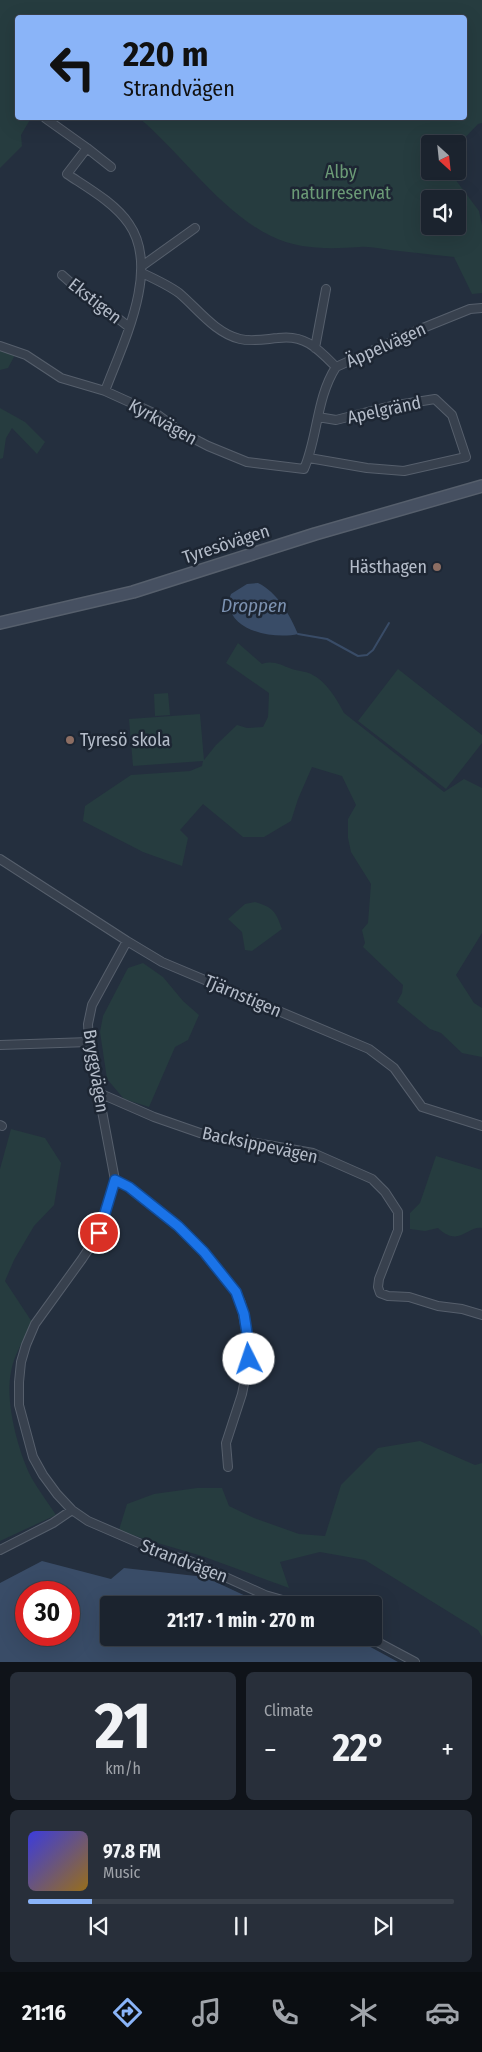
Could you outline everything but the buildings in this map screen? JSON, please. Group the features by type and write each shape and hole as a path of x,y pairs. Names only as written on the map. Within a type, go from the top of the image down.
{"main road":[{"name":"Tyresövägen","path":"0,623 133,592 315,534 461,491 482,487"}],"street":[{"path":"48,120 111,167"},
{"name":"Ekstigen","path":"87,148 67,174 118,211 129,224 136,238 142,270 128,327 105,391"},
{"path":"195,228 142,270 178,292 216,327 240,339 263,340 280,337 306,340 336,367"},
{"name":"Ekstigen","path":"62,275 72,286 102,306 128,327"},
{"path":"315,348 326,289"},
{"name":"Äppelvägen","path":"304,469 310,458 318,417 330,377 336,367 470,309 482,308"},
{"name":"Kyrkvägen","path":"0,346 26,355 61,378 105,391 158,415 182,432 208,446 247,462 304,469"},
{"name":"Apelgränd","path":"310,458 367,468 404,471 466,457 452,415 435,399 391,406 336,420 318,417"},
{"name":"Tjärnstigen","path":"0,859 162,962 369,1049 394,1068 422,1107 482,1126"},
{"name":"Bryggvägen","path":"115,1180 89,1042 88,1024 92,1005 127,941"},
{"path":"0,1045 89,1042"},
{"name":"Backsippevägen","path":"100,1093 154,1117 200,1133 313,1153 372,1179 386,1192 398,1212 398,1230 379,1279 378,1287 380,1293 438,1306 462,1309 482,1315"},
{"path":"115,1180 129,1187 178,1226 236,1292 241,1303 249,1346 249,1359 242,1394 226,1443 228,1467"},
{"name":"Strandvägen","path":"115,1180 99,1233 35,1324 21,1362 18,1382 19,1405 30,1450 43,1475 56,1494 72,1510 88,1521 162,1553 190,1561 268,1596"},
{"path":"0,1550 52,1524 72,1510"},
{"path":"382,1644 415,1662"}],"green space":[{"name":"Alby naturreservat","path":"0,0 482,0 482,123 478,124 466,137 466,135 421,135 421,180 456,180 463,190 421,190 421,235 466,235 466,194 479,211 482,225 482,293 472,294 454,257 368,247 304,246 282,241 271,236 235,212 218,197 141,120 467,120 467,15 15,15 15,120 30,120 21,135 22,146 0,168"},
{"path":"0,349 15,355 8,368 0,370"},
{"path":"0,408 25,422 45,442 37,454 12,428 6,438 3,458 0,459"},
{"path":"238,643 262,664 277,664 317,677 331,691 344,713 444,792 464,779 482,788 482,933 456,975 474,1003 482,1008 482,1057 462,1053 441,1033 430,1029 397,1002 402,993 403,985 363,947 365,943 362,930 368,923 371,884 351,852 348,838 348,819 356,805 342,776 312,767 291,821 264,837 243,837 203,804 180,830 188,838 182,866 143,852 83,821 85,806 131,775 190,771 202,766 203,761 133,766 129,719 200,714 204,760 216,745 237,725 247,728 263,727 268,717 269,693 226,663"},
{"path":"398,669 482,735 482,743 446,789 358,721"},
{"path":"168,693 170,715 155,716 154,694"},
{"path":"255,902 273,911 282,929 252,951 245,950 242,932 228,919 245,904"},
{"path":"143,963 163,977 183,1001 199,1015 188,1040 175,1047 149,1107 124,1099 107,1079 100,1032 103,1016 128,968"},
{"path":"11,1129 45,1138 61,1163 54,1205 34,1226 14,1260 5,1281 32,1322 12,1365 10,1396 13,1423 20,1450 29,1473 56,1515 0,1541 0,1169"},
{"path":"436,1156 482,1170 482,1228 477,1228 457,1236 445,1234 438,1228 425,1231 410,1229 410,1213 420,1203"},
{"path":"420,1441 475,1465 482,1463 482,1637 478,1630 365,1560 320,1552 280,1562 289,1588 202,1556 119,1530 127,1504 154,1494 197,1488 222,1488 229,1506 254,1518 299,1534 325,1536 341,1485 378,1448"}],"water":[{"name":"Droppen","path":"258,583 277,598 287,612 298,634 279,636 257,632 247,628 232,614 229,604 231,594 247,584"},
{"path":"42,1561 111,1579 124,1568 205,1577 246,1596 100,1596 100,1646 369,1646 398,1662 0,1662 0,1583"}],"waterway":[{"path":"298,634 327,639 358,656 367,655 373,650 389,623"}],"place":[{"name":"Hästhagen","path":"437,567"},
{"name":"Tyresö skola","path":"70,740"}],"route":[{"path":"99,1233 115,1180 129,1187 178,1226 204,1252 236,1292 244,1314 249,1359"}]}
